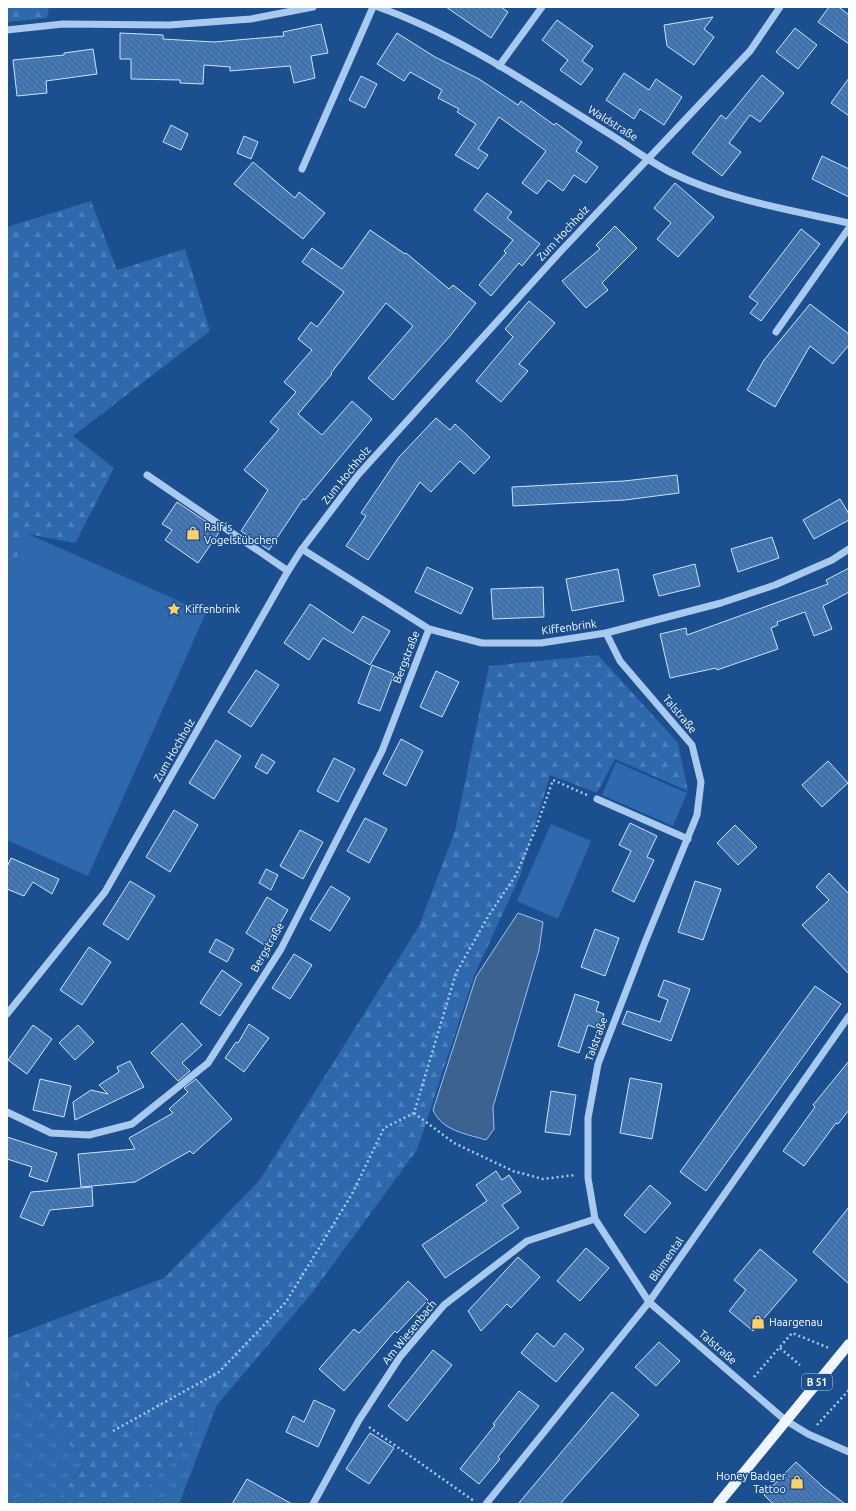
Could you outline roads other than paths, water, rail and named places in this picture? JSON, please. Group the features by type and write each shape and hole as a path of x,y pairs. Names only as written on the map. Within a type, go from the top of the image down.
{"main road":[{"name":"B 51","path":"718,1504 785,1420 849,1344"}],"street":[{"path":"7,30 63,24 169,25 251,19 313,7"},
{"path":"302,169 372,7"},
{"name":"Waldstraße","path":"378,7 430,28 499,66 670,172 712,190 740,199 849,223"},
{"path":"499,66 542,7"},
{"name":"Zum Hochholz","path":"7,1014 105,892 288,571 302,549 358,475 648,158 750,51 780,7"},
{"path":"776,332 849,228"},
{"path":"147,475 288,571"},
{"name":"Kiffenbrink","path":"302,549 428,629 482,644 541,643 606,633 721,603 775,585 832,560 849,549"},
{"name":"Bergstraße","path":"7,1112 51,1133 89,1135 132,1124 208,1063 281,949 382,751 428,629"},
{"name":"Talstraße","path":"606,633 620,661 692,745 701,782 697,815 645,942 598,1064 588,1118 588,1174 595,1219 649,1302 785,1420 808,1434 849,1452"},
{"path":"597,799 688,839"},
{"name":"Blumental","path":"486,1504 649,1302 794,1097 849,1016"},
{"name":"Am Wiesenbach","path":"313,1504 359,1420 400,1357 444,1305 527,1241 595,1219"}],"place":[{"name":"Ralf´s Vogelstübchen","path":"193,533"},
{"name":"Kiffenbrink","path":"174,609"},
{"name":"Haargenau","path":"758,1322"},
{"name":"Honey Badger Tattoo","path":"797,1482"}]}
